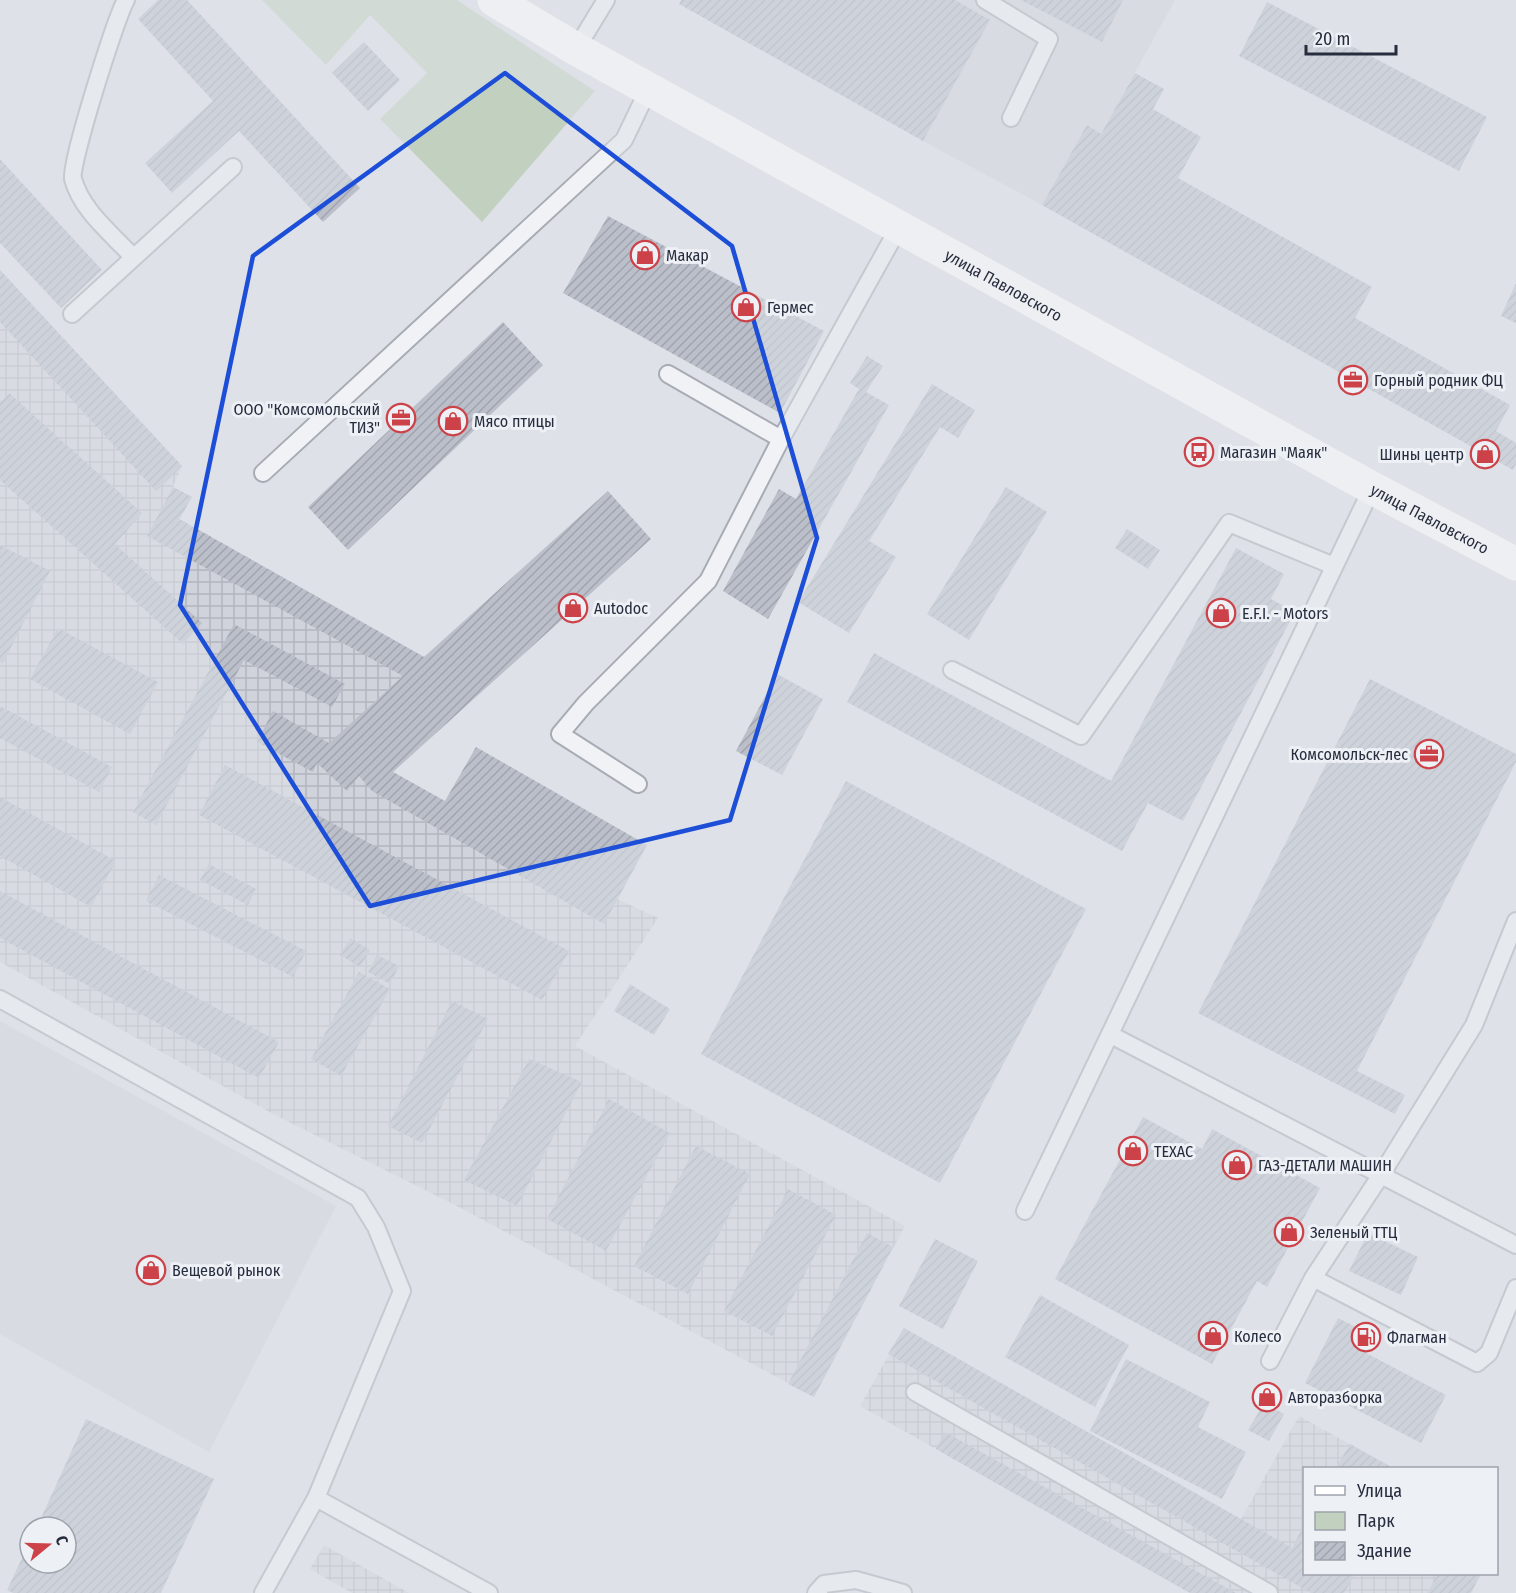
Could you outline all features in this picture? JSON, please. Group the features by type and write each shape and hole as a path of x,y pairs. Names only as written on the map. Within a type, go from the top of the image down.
{"street":[{"name":"улица Павловского","path":"494,0 576,49 1372,488 1516,564"}],"lane":[{"path":"126,0 111,34 72,176 82,202 134,257"},
{"path":"576,49 606,0"},
{"path":"985,0 1049,39 1011,118"},
{"path":"263,473 624,140 649,88"},
{"path":"72,314 233,167"},
{"path":"638,784 560,734 586,703 708,581 781,439 899,227"},
{"path":"668,374 781,439"},
{"path":"1024,1211 1111,1035 1372,488"},
{"path":"952,670 1081,736 1229,523 1334,566"},
{"path":"1270,1361 1313,1278 1381,1175 1474,1025 1516,921"},
{"path":"0,999 358,1198 376,1227 402,1291 316,1498 263,1593"},
{"path":"1111,1035 1516,1245"},
{"path":"1313,1278 1477,1363 1489,1353 1516,1288"},
{"path":"915,1392 1269,1593"},
{"path":"316,1498 489,1593"},
{"path":"816,1593 824,1584 856,1580 903,1593"}],"highlighted area":[{"path":"505,73 732,246 817,538 730,820 370,906 180,605 253,256"}],"shaded area":[{"path":"681,0 1175,0 1101,134 1087,126 1042,205 923,141"},
{"path":"0,270 182,466 173,487 192,497 180,519 424,657 330,743 372,790 393,772 617,899 658,918 575,1046 905,1226 814,1397 455,1205 275,1115 0,962"},
{"name":"Вещевой рынок","path":"0,1021 336,1206 209,1452 0,1334"},
{"path":"904,1328 1241,1519 1299,1416 1391,1467 1303,1467 1303,1575 1480,1575 1471,1593 1190,1593 860,1406"},
{"path":"324,1545 409,1593 352,1593 310,1569"}],"green space":[{"path":"262,0 457,0 595,91 482,222 380,119 427,73 370,15 326,65"}],"building":[{"path":"158,0 187,0 360,188 323,222 239,131 172,193 145,163 213,101 138,19"},
{"path":"681,0 955,0 990,20 923,141 679,4"},
{"path":"1021,0 1123,0 1102,42"},
{"path":"1267,2 1487,117 1459,171 1239,56"},
{"path":"364,42 400,80 368,111 332,73"},
{"path":"1135,73 1164,89 1153,109 1201,137 1178,178 1372,287 1355,318 1510,405 1496,431 1516,443 1516,464 1513,470 1042,205 1087,125 1101,134"},
{"path":"0,159 102,270 61,308 0,243"},
{"path":"608,216 824,331 780,413 563,293"},
{"path":"0,270 182,466 156,491 0,322"},
{"path":"1516,283 1516,323 1501,316"},
{"path":"503,322 543,365 348,550 308,507"},
{"path":"867,356 883,366 866,392 889,405 768,619 723,591 779,489 796,499 859,389 850,383"},
{"path":"932,384 975,410 958,438 940,427 869,541 896,557 849,633 798,602"},
{"path":"9,393 142,513 115,544 202,623 183,644 0,480 0,403"},
{"path":"173,487 192,497 179,519 424,657 608,491 651,539 393,772 445,801 476,747 647,845 604,924 372,791 359,776 347,791 317,763 313,772 257,742 273,711 329,743 403,676 147,536"},
{"path":"1006,487 1047,512 969,640 927,614"},
{"path":"1127,529 1160,550 1148,569 1115,548"},
{"path":"0,545 50,571 3,663 0,662"},
{"path":"1236,548 1284,574 1271,599 1295,612 1183,821 1148,803 1122,851 847,702 874,653 1111,781"},
{"path":"234,624 345,684 332,707 244,660 156,825 133,812"},
{"path":"58,628 158,682 130,734 30,679"},
{"path":"777,674 823,699 782,775 736,751"},
{"path":"1370,679 1516,754 1516,762 1357,1071 1405,1095 1395,1114 1198,1013"},
{"path":"0,706 112,767 99,792 0,738"},
{"path":"225,765 569,951 542,1000 199,815"},
{"path":"846,781 1086,909 940,1183 701,1054"},
{"path":"0,797 116,861 91,907 0,856"},
{"path":"209,864 256,889 248,905 200,880"},
{"path":"159,875 306,951 293,977 146,901"},
{"path":"0,891 279,1042 259,1078 0,938"},
{"path":"350,938 370,950 360,967 340,955"},
{"path":"377,955 399,966 390,984 368,972"},
{"path":"359,972 390,989 341,1076 311,1059"},
{"path":"630,984 670,1009 654,1035 614,1011"},
{"path":"452,1001 488,1019 422,1143 388,1126"},
{"path":"529,1059 582,1082 517,1206 464,1180"},
{"path":"609,1099 670,1133 606,1251 547,1219"},
{"path":"1143,1117 1202,1149 1212,1129 1320,1188 1267,1287 1257,1281 1212,1364 1055,1279"},
{"path":"696,1146 750,1174 688,1294 634,1266"},
{"path":"788,1189 836,1215 772,1336 724,1311"},
{"path":"867,1233 893,1247 814,1397 788,1384"},
{"path":"1368,1233 1418,1257 1401,1295 1349,1271"},
{"path":"935,1239 978,1261 943,1329 899,1306"},
{"path":"1040,1295 1129,1345 1095,1407 1005,1357"},
{"path":"1338,1318 1374,1336 1366,1353 1446,1395 1421,1443 1305,1383"},
{"path":"904,1328 1292,1548 1303,1527 1303,1575 1354,1575 1344,1593 1311,1593 888,1354"},
{"path":"1126,1359 1210,1402 1198,1427 1246,1452 1222,1499 1090,1431"},
{"path":"1264,1403 1284,1414 1269,1441 1248,1430"},
{"path":"86,1419 214,1479 161,1593 13,1593 7,1590 18,1567 18,1575 78,1575 78,1515 42,1515"},
{"path":"945,1432 1236,1593 1190,1593 936,1449"},
{"path":"1350,1444 1391,1467 1337,1467"},
{"path":"1437,1575 1480,1575 1471,1593 1427,1593"}],"place":[{"name":"Макар","path":"645,255"},
{"name":"Гермес","path":"746,307"},
{"name":"Горный родник ФЦ","path":"1353,380"},
{"name":"ООО \"Комсомольский ТИЗ\"","path":"401,418"},
{"name":"Мясо птицы","path":"453,421"},
{"name":"Магазин \"Маяк\"","path":"1199,452"},
{"name":"Шины центр","path":"1485,454"},
{"name":"Autodoc","path":"573,608"},
{"name":"E.F.I. - Motors","path":"1221,613"},
{"name":"Комсомольск-лес","path":"1429,754"},
{"name":"ТЕХАС","path":"1133,1151"},
{"name":"ГАЗ-ДЕТАЛИ МАШИН","path":"1237,1165"},
{"name":"Зеленый ТТЦ","path":"1289,1232"},
{"name":"Вещевой рынок","path":"151,1270"},
{"name":"Колесо","path":"1213,1336"},
{"name":"Флагман","path":"1366,1337"},
{"name":"Авторазборка","path":"1267,1397"}]}
